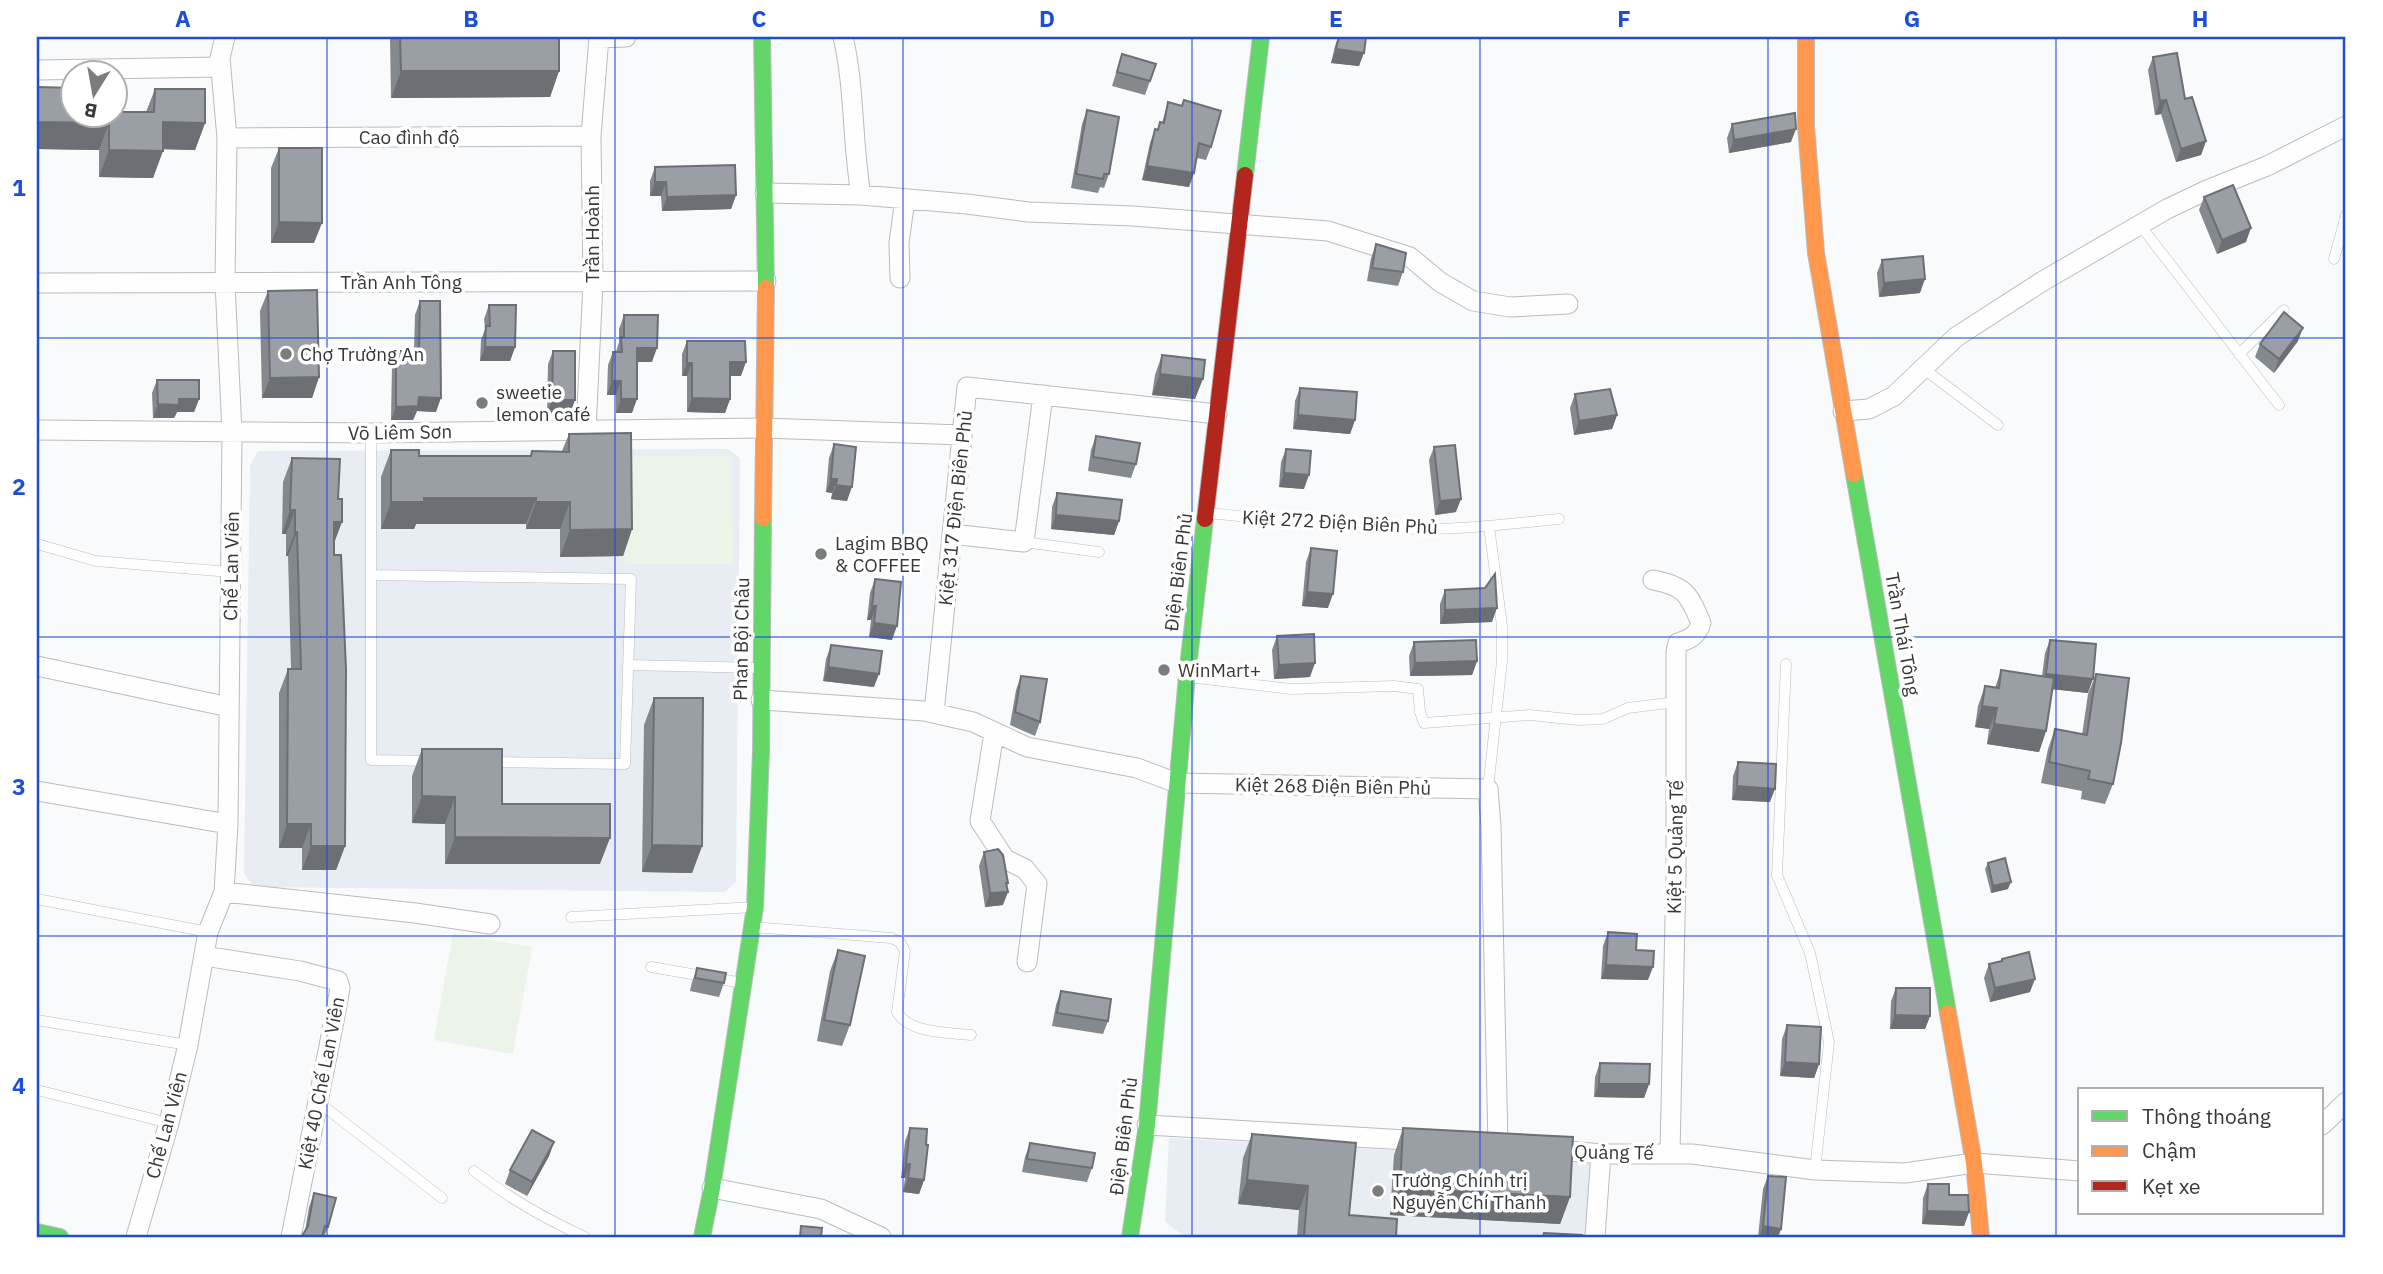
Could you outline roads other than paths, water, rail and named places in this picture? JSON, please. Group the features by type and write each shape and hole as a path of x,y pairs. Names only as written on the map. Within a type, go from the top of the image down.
{"street":[{"path":"37,70 221,67 220,58 225,37"},
{"name":"Trần Hoành","path":"586,430 593,282 591,135 599,37 626,37"},
{"name":"Phan Bội Châu","path":"702,1237 712,1188 755,907 762,668 766,281 763,37"},
{"path":"843,37 854,159 861,195"},
{"name":"Điện Biên Phủ","path":"1130,1237 1147,1125 1187,676 1261,37"},
{"name":"Trần Thái Tông","path":"1806,37 1807,126 1816,253 1974,1163 1981,1237"},
{"name":"Chế Lan Viên","path":"136,1237 188,1045 208,932 224,892 228,824 232,433 225,282 227,138 221,67"},
{"path":"1843,411 1869,409 1879,405 1907,386 1956,337 2043,281 2140,225 2207,190 2267,166 2346,126"},
{"name":"Cao đình độ","path":"227,138 591,135"},
{"path":"765,193 861,195 1028,212 1133,216 1328,231 1410,257 1440,282 1473,300 1510,307 1568,304"},
{"path":"900,278 899,243 905,199"},
{"name":"Trần Anh Tông","path":"37,283 766,281"},
{"name":"Kiệt 317 Điện Biên Phủ","path":"934,713 967,387 1217,414"},
{"path":"952,534 1024,542 1043,396"},
{"name":"Võ Liêm Sơn","path":"37,430 371,433 764,428 962,435"},
{"name":"Kiệt 5 Quảng Tế","path":"1653,580 1676,587 1689,597 1701,623 1692,638 1678,643 1670,1153"},
{"path":"37,666 229,707"},
{"name":"Kiệt 268 Điện Biên Phủ","path":"761,700 934,713 973,722 1027,747 1137,768 1177,783 1488,789"},
{"path":"994,733 980,821 1005,859 1025,869 1037,884 1027,962"},
{"name":"Quảng Tế","path":"1488,789 1505,1146 1601,1154 1670,1153 1815,1170 1905,1173 1974,1163 2078,1171"},
{"path":"37,791 228,824"},
{"path":"224,892 490,924"},
{"name":"Kiệt 40 Chế Lan Viên","path":"204,956 300,971 338,981 340,988 291,1237"},
{"path":"2324,1123 2346,1102"},
{"path":"1147,1125 1444,1142"},
{"path":"1595,1237 1601,1154"},
{"path":"712,1188 821,1209 881,1237"},
{"path":"37,1232 60,1237"}],"lane":[{"path":"2334,259 2346,215"},
{"path":"2140,225 2278,405"},
{"path":"2239,354 2284,310"},
{"path":"1924,369 1998,425"},
{"path":"371,433 372,760 438,761"},
{"name":"Kiệt 272 Điện Biên Phủ","path":"1206,513 1363,527 1432,529 1559,519"},
{"path":"1488,789 1502,662 1502,626 1489,526"},
{"path":"1024,542 1099,552"},
{"path":"37,544 96,562 230,572"},
{"path":"371,575 631,579 625,764 478,762"},
{"path":"1786,664 1777,876 1810,953 1829,1042 1815,1170"},
{"path":"628,665 762,668"},
{"path":"1187,676 1292,689 1394,686 1418,689 1424,723 1530,715 1578,720 1603,719 1628,708 1676,702"},
{"path":"37,899 208,932"},
{"path":"571,917 755,907"},
{"path":"752,927 891,937 900,942 905,951 897,1012 902,1020 913,1027 971,1035"},
{"path":"650,967 743,983"},
{"path":"37,1020 188,1045"},
{"path":"37,1090 169,1123"},
{"path":"318,1102 442,1198"},
{"path":"474,1171 506,1196 537,1215 585,1237"}],"place":[{"name":"Chợ Trường An","path":"286,354"},
{"name":"sweetie lemon café","path":"482,403"},
{"name":"Lagim BBQ & COFFEE","path":"821,554"},
{"name":"WinMart+","path":"1164,670"},
{"name":"Trường Chính trị Nguyễn Chí Thanh","path":"1378,1191"}]}
